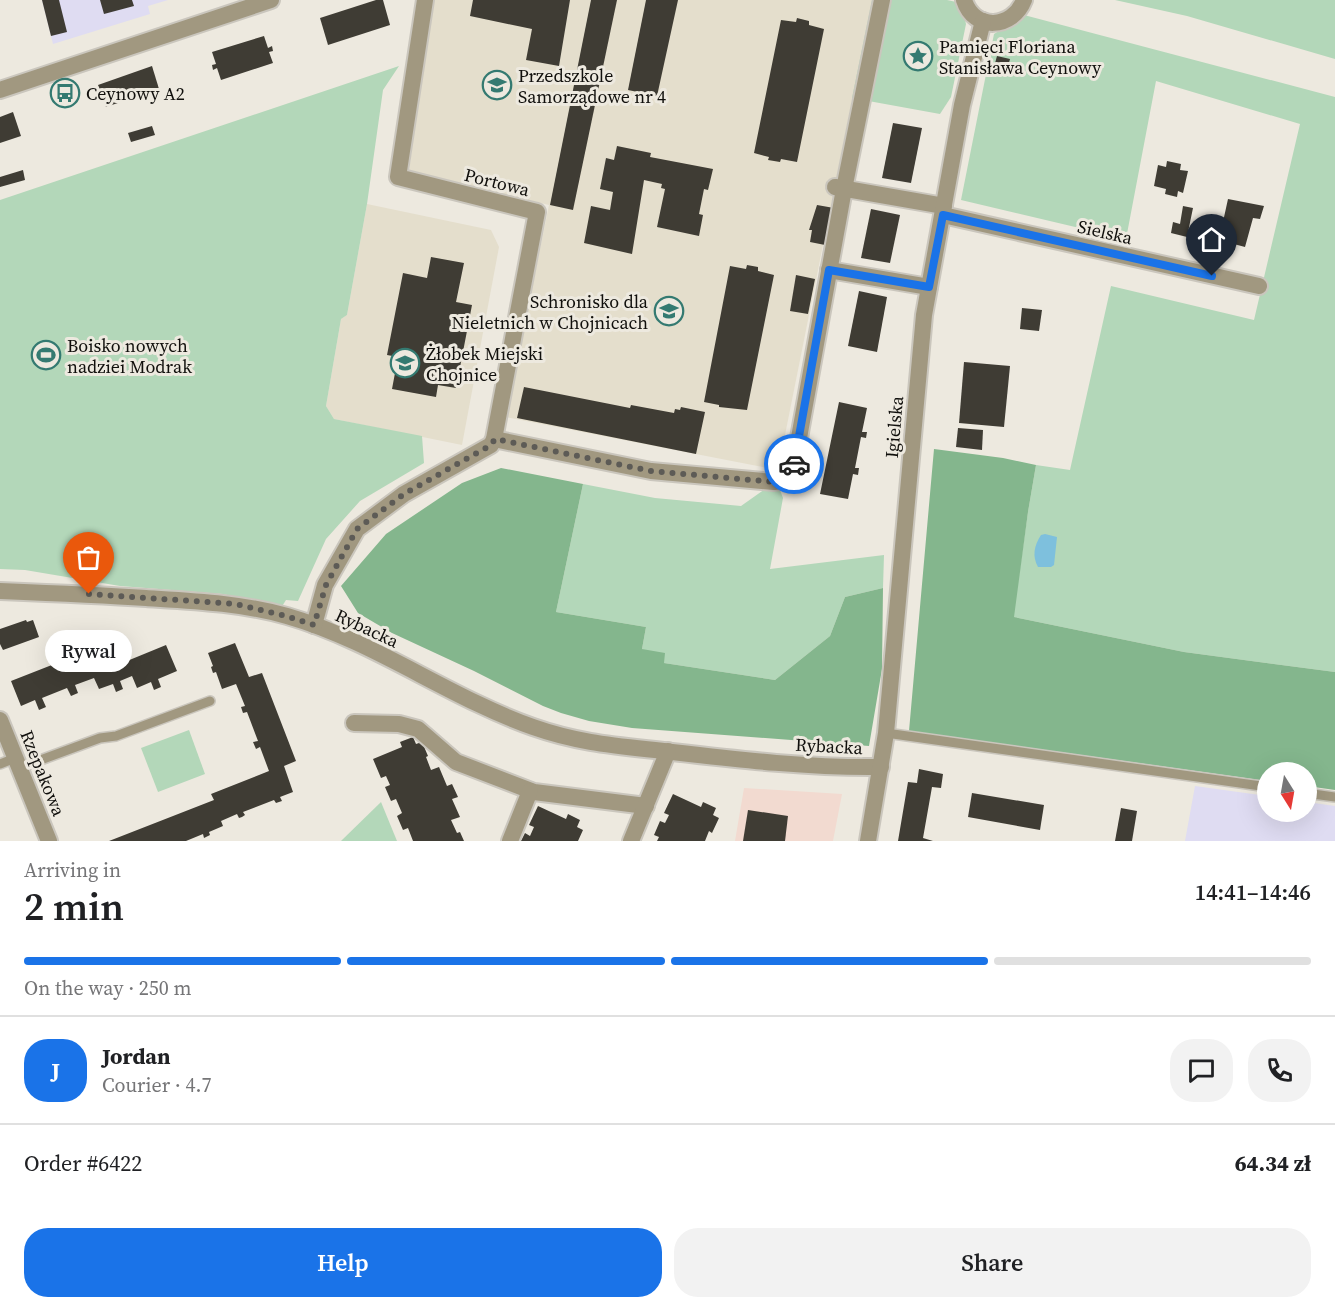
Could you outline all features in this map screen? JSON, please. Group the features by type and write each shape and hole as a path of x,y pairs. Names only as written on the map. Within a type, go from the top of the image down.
{"street":[{"path":"0,90 271,0"},
{"name":"Portowa","path":"425,0 398,177 537,212 495,439"},
{"path":"314,625 326,585 357,529 404,494 491,445 495,439 651,471 774,482 786,480 793,471 829,270 839,188 882,0"},
{"path":"964,0 970,11 983,21 993,23 1012,18 1019,11 1024,0"},
{"name":"Igielska","path":"868,841 886,734 924,315 962,105 983,21"},
{"path":"839,188 943,211"},
{"name":"Sielska","path":"943,211 1259,286"},
{"path":"829,270 929,287"},
{"name":"Rybacka","path":"0,591 236,604 314,625 361,645 483,707 533,727 596,744 724,759 850,768 881,767"},
{"name":"Rzepakowa","path":"0,720 12,763 49,841"},
{"path":"354,723 399,724 418,729 456,762 530,791 646,806"},
{"path":"630,841 668,752"},
{"path":"510,841 530,791"}],"lane":[{"path":"12,763 100,738 116,736 210,701"},
{"path":"886,734 1257,786"},
{"path":"1317,795 1335,797"}],"shaded area":[{"path":"42,0 168,0 148,6 150,14 53,44"},
{"name":"Schronisko dla Nieletnich w Chojnicach","path":"432,0 872,0 778,470 506,417 549,205 409,171"},
{"name":"Żłobek Miejski Chojnice","path":"367,204 491,230 499,247 462,445 334,419 326,406 341,319 347,315"},
{"path":"1195,786 1257,795 1257,822 1317,822 1317,803 1335,806 1335,841 1185,841"},
{"path":"744,788 842,794 833,841 735,841"}],"green space":[{"path":"872,0 947,0 961,3 966,24 951,97 940,114 852,98"},
{"path":"1115,0 1335,0 1335,59 1187,16"},
{"path":"1024,15 1335,97 1335,672 1184,652 1013,617 1036,465 1070,470 1111,286 1254,320 1300,124 1156,81 1126,239 961,200 994,34"},
{"path":"399,66 383,90 367,204 347,315 341,319 326,406 334,419 422,436 424,463 360,501 326,539 298,601 286,600 281,608 223,594 120,586 25,570 0,569 0,200"},
{"path":"934,449 1003,458 1036,465 1014,617 1184,652 1335,672 1335,790 1317,787 1317,762 1257,762 1257,780 909,731"},
{"path":"501,468 583,484 556,612 646,627 642,649 665,653 664,663 775,680 830,636 845,597 883,588 882,669 869,746 632,728 589,721 543,706 392,633 358,613 341,586 386,534 462,483"},
{"path":"583,484 655,498 741,506 765,489 780,490 783,498 770,569 884,555 883,588 845,597 830,636 775,680 664,663 642,649 646,627 556,612"},
{"path":"189,730 205,774 158,792 141,748"},
{"path":"381,802 397,841 341,841"}],"water":[{"path":"1041,535 1057,537 1054,565 1038,567 1034,555 1035,547"}],"building":[{"path":"42,0 59,0 67,32 51,36"},
{"path":"100,0 132,0 134,6 104,14"},
{"path":"376,0 383,0 390,25 328,45 320,18"},
{"path":"473,0 570,0 559,66 526,60 532,29 470,16"},
{"path":"591,0 617,0 573,210 550,205"},
{"path":"646,0 678,0 657,96 628,90"},
{"path":"797,18 809,21 809,25 824,29 797,162 781,159 780,162 768,160 769,157 754,153 781,20 796,22"},
{"path":"264,36 268,48 272,46 273,51 269,52 273,63 221,80 217,68 213,70 212,65 216,64 212,52"},
{"path":"997,56 1010,59 1007,70 994,67"},
{"path":"152,66 159,89 106,107 98,85"},
{"path":"13,112 21,136 0,143 0,117"},
{"path":"893,123 922,128 911,183 882,178"},
{"path":"152,126 155,135 131,142 128,133"},
{"path":"617,146 651,153 650,157 713,169 708,190 704,189 699,214 703,215 699,236 657,227 665,189 661,188 662,184 644,180 632,254 584,243 591,206 610,210 613,192 600,189 606,158 614,160"},
{"path":"1167,161 1181,164 1180,170 1188,171 1183,193 1178,191 1177,197 1165,194 1166,189 1154,186 1158,165 1166,167"},
{"path":"23,170 25,180 0,187 0,177"},
{"path":"1228,199 1264,206 1260,219 1253,218 1245,247 1219,240"},
{"path":"817,205 834,208 830,233 827,233 825,245 810,242 812,230 809,230"},
{"path":"1183,206 1193,208 1187,237 1171,233 1173,222 1180,224"},
{"path":"871,209 900,215 890,263 861,258"},
{"path":"431,257 464,263 456,302 472,305 456,388 438,385 436,397 392,389 398,357 387,355 403,273 427,278"},
{"path":"747,265 758,267 758,271 774,275 747,410 719,407 719,405 704,402 730,266 746,269"},
{"path":"796,275 815,279 808,314 790,311"},
{"path":"859,291 887,297 877,352 848,346"},
{"path":"1022,308 1042,310 1039,331 1020,329"},
{"path":"964,362 1010,366 1004,427 959,423"},
{"path":"524,387 630,408 631,405 674,413 675,409 680,410 681,407 705,412 696,454 517,418"},
{"path":"839,402 867,408 862,432 867,432 866,438 861,437 855,468 859,468 858,475 853,474 848,499 820,494"},
{"path":"958,428 983,430 982,450 956,447"},
{"path":"26,620 27,622 33,620 39,637 3,650 0,644 0,629"},
{"path":"235,643 249,677 262,673 296,761 284,766 293,792 280,797 282,801 276,803 274,800 243,812 245,815 242,817 239,818 237,814 221,821 223,826 209,832 210,835 204,838 203,834 186,841 109,841 214,800 211,794 269,771 260,747 256,749 253,742 258,741 247,712 243,713 241,707 245,706 236,684 222,689 216,672 213,673 211,667 213,666 208,653"},
{"path":"166,645 177,671 158,679 161,687 154,690 151,682 137,688 132,676 120,681 123,689 116,692 113,684 99,689 94,678 75,685 78,693 71,696 67,688 42,698 46,707 39,710 35,700 21,706 11,681 85,652 89,663 122,649 127,661"},
{"path":"413,737 416,744 422,742 431,770 439,767 447,786 452,784 458,797 452,799 460,817 451,820 464,841 413,841 408,828 403,830 397,816 402,813 396,799 391,801 385,787 390,785 386,776 381,778 373,759 402,747 400,742"},
{"path":"919,769 943,774 941,788 932,787 923,838 933,841 898,841 908,782 917,783"},
{"path":"972,793 1044,805 1040,830 968,817"},
{"path":"673,794 701,807 703,802 716,808 713,815 719,818 712,833 709,831 705,841 657,841 659,837 654,835 660,821 665,823 669,815 664,813"},
{"path":"538,806 566,819 568,814 580,820 577,827 583,830 578,841 521,841 525,833 530,836 534,827 529,825"},
{"path":"1121,808 1137,811 1132,841 1115,841"},
{"path":"748,810 788,816 785,841 743,841"}],"way so far":[{"path":"89,594 236,604 314,625 326,585 357,529 404,494 491,445 495,439 651,471 774,482 786,480 793,471 794,464"}],"place":[{"name":"Pamięci Floriana Stanisława Ceynowy","path":"918,56"},
{"name":"Przedszkole Samorządowe nr 4","path":"497,85"},
{"name":"Ceynowy A2","path":"65,93"},
{"name":"Schronisko dla Nieletnich w Chojnicach","path":"669,311"},
{"name":"Boisko nowych nadziei Modrak","path":"46,355"},
{"name":"Żłobek Miejski Chojnice","path":"405,363"},
{"name":"Rywal","path":"89,594"}],"route":[{"path":"794,464 829,270 929,287 943,215 1212,276"}]}
